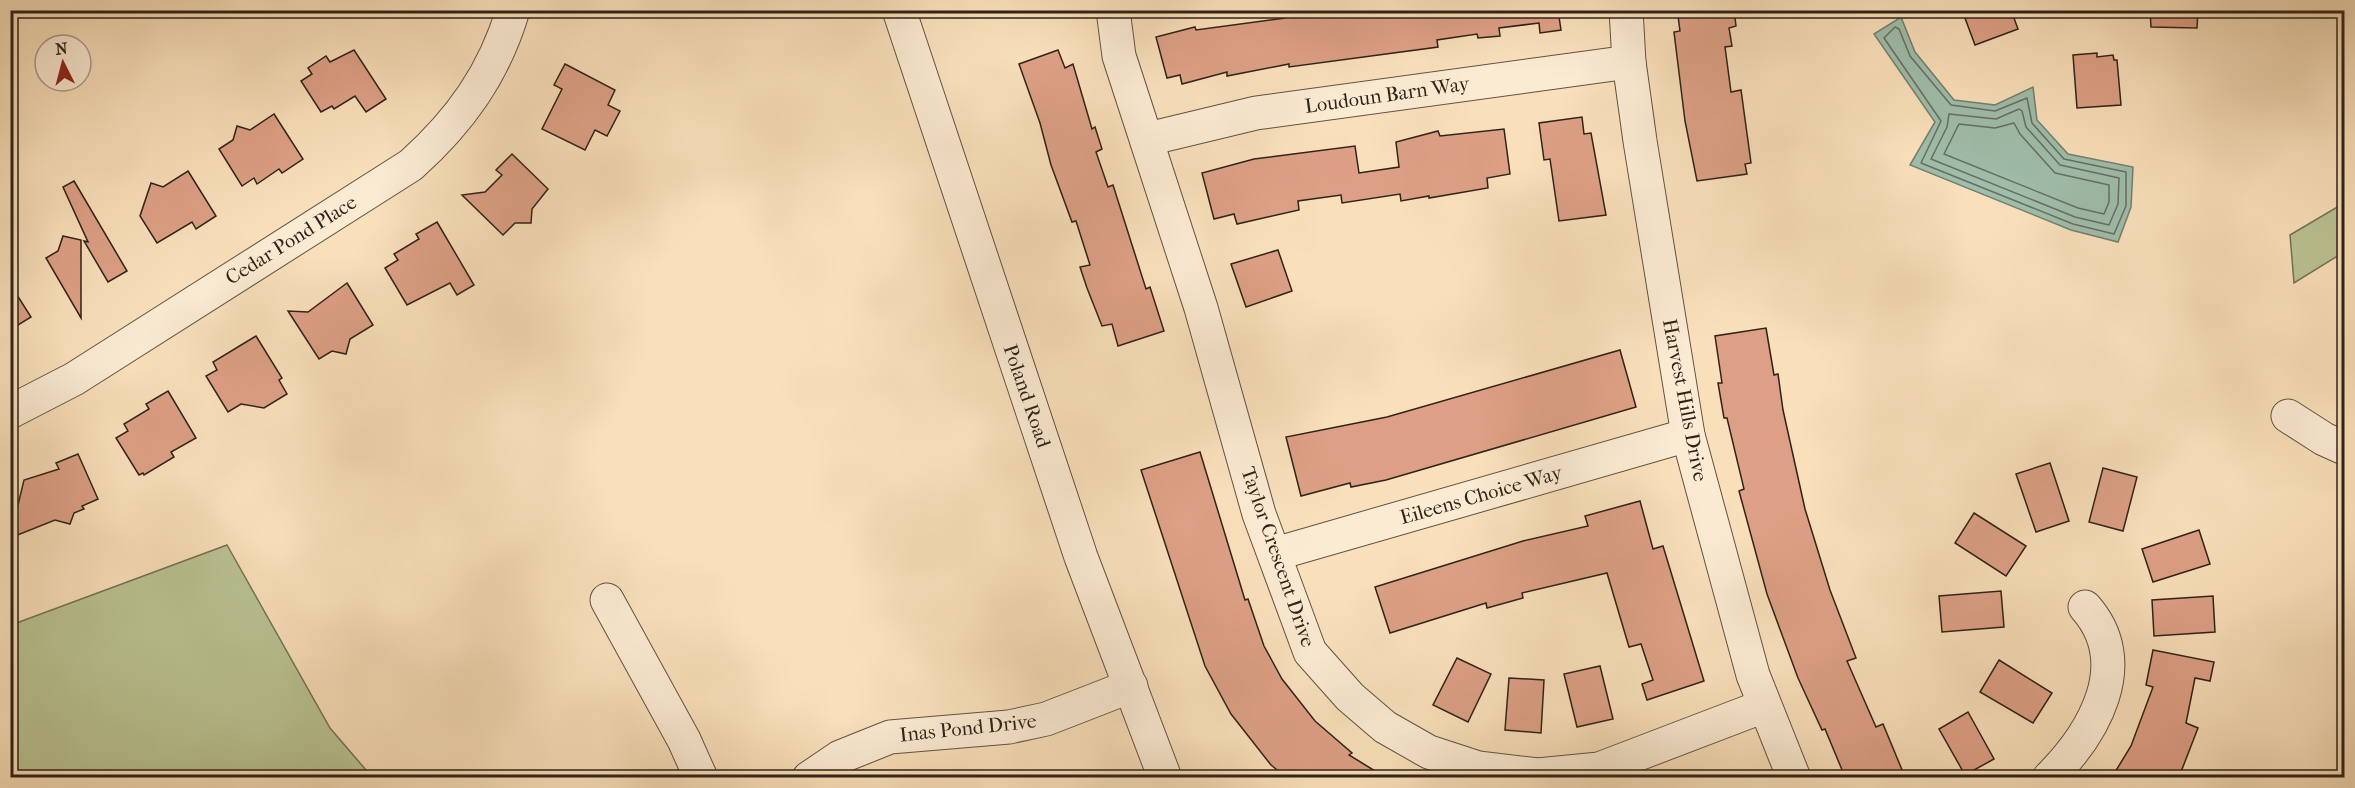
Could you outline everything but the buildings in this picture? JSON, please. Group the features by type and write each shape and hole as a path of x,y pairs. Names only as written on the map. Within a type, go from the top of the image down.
{"street":[{"name":"Cedar Pond Place","path":"10,412 74,379 411,165 441,138 466,108 488,75 504,39 513,10"},
{"name":"Poland Road","path":"900,10 1029,404 1082,557 1165,777"},
{"name":"Taylor Crescent Drive","path":"1113,10 1119,56 1148,139 1201,308 1259,514 1310,652 1350,697 1385,727 1429,752 1446,769 1538,775 1582,772 1621,761 1764,706"},
{"name":"Harvest Hills Drive","path":"1626,10 1629,62 1688,435 1764,706 1794,777"},
{"name":"Loudoun Barn Way","path":"1148,139 1256,113 1629,62"},
{"path":"2288,416 2324,439 2344,448"},
{"name":"Eileens Choice Way","path":"1275,554 1688,435"},
{"path":"607,600 684,740 701,777"},
{"path":"2049,777 2084,737 2103,694 2108,672 2107,641 2101,628 2085,608"},
{"name":"Inas Pond Drive","path":"808,777 840,757 890,736 1009,727 1046,719 1131,686"}],"shaded area":[{"path":"2344,203 2344,252 2294,283 2290,235"},
{"path":"227,545 330,728 372,777 11,777 11,625"}],"water":[{"path":"1901,17 1915,52 1954,100 1995,105 2033,87 2037,120 2068,154 2133,167 2131,207 2118,242 2071,230 1910,165 1935,122 1874,34"}]}
